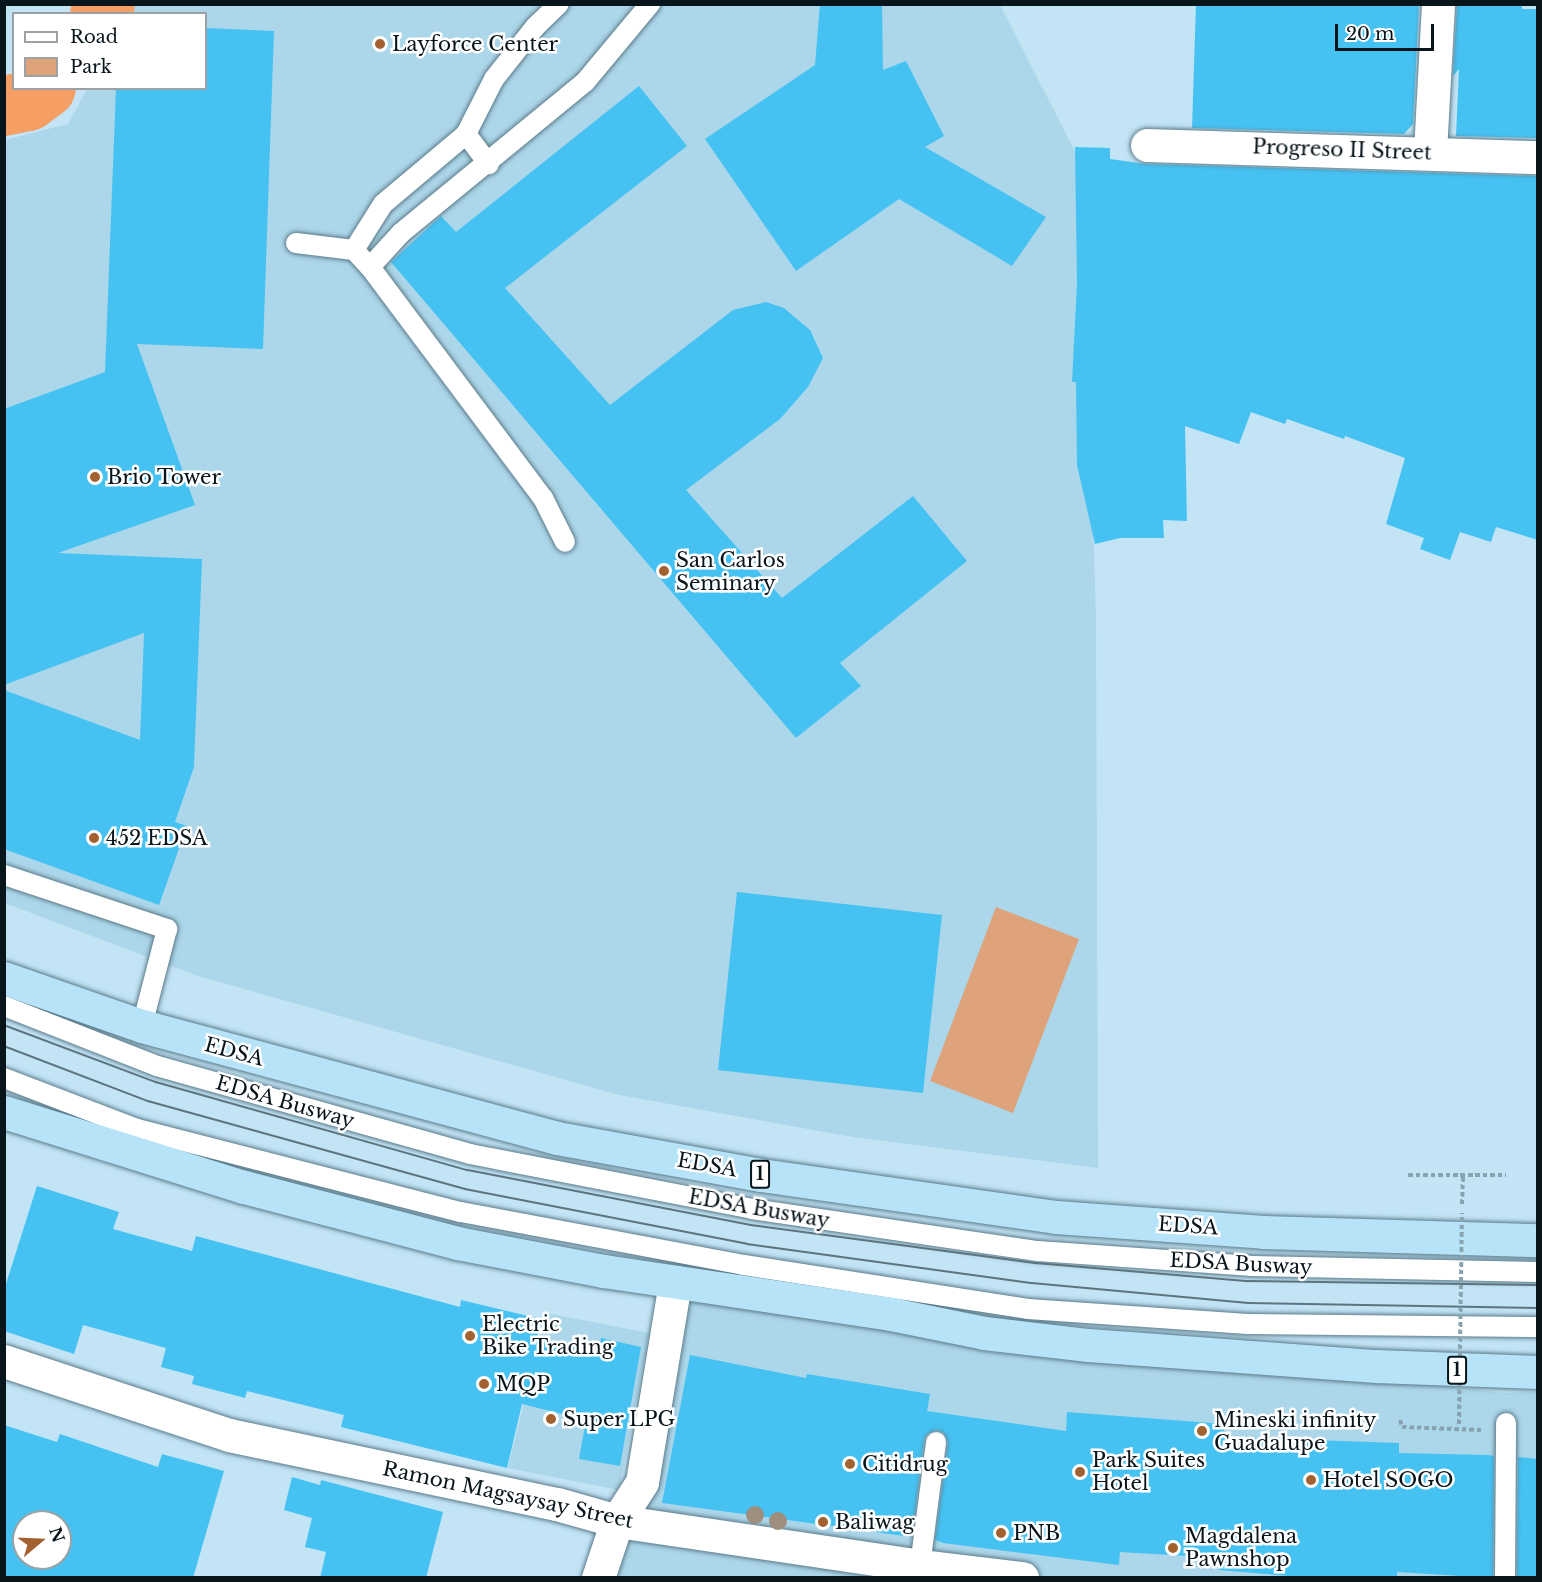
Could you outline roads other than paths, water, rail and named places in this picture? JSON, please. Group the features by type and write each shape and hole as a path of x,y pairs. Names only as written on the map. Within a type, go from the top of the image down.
{"highway":[{"name":"EDSA","path":"4,978 142,1026 557,1138 773,1176 1056,1217 1263,1232 1538,1240"},
{"name":"1","path":"4,1112 244,1187 457,1243 675,1282 891,1314 984,1333 1088,1345 1376,1366 1538,1372"}],"street":[{"path":"1430,152 1438,4"},
{"name":"Progreso II Street","path":"1147,145 1538,157"},
{"path":"598,1578 617,1521 642,1482 675,1282"},
{"name":"Ramon Magsaysay Street","path":"4,1361 229,1435 557,1504 617,1521 920,1566 1022,1578"}],"lane":[{"path":"354,250 383,204 466,134 494,79 535,27 559,4"},
{"path":"370,267 401,233 489,164 585,82 650,4"},
{"path":"466,134 489,164"},
{"path":"296,243 354,250 370,267 543,498 565,542"},
{"path":"4,875 166,929 142,1026"},
{"name":"EDSA Busway","path":"4,1006 157,1066 470,1154 752,1209 1038,1251 1252,1266 1538,1272"},
{"path":"4,1078 137,1129 461,1212 744,1265 1028,1309 1247,1324 1538,1328"},
{"path":"1497,1427 1505,1578"},
{"path":"920,1566 936,1442"}],"waterway":[{"path":"101,12 105,4"},
{"path":"4,106 28,101 43,90"}],"tram line":[{"path":"4,1025 156,1082 468,1170 751,1225 1036,1263 1248,1281 1538,1285"},
{"path":"4,1046 148,1101 465,1189 747,1244 1032,1283 1248,1303 1538,1308"}],"place":[{"name":"Layforce Center","path":"380,44"},
{"name":"Brio Tower","path":"95,477"},
{"name":"San Carlos Seminary","path":"664,571"},
{"name":"452 EDSA","path":"94,838"},
{"name":"Electric Bike Trading","path":"470,1336"},
{"name":"MQP","path":"484,1384"},
{"name":"Super LPG","path":"551,1419"},
{"name":"Mineski infinity Guadalupe","path":"1202,1431"},
{"name":"Citidrug","path":"850,1464"},
{"name":"Park Suites Hotel","path":"1080,1472"},
{"name":"Hotel SOGO","path":"1311,1480"},
{"name":"Baliwag","path":"823,1522"},
{"name":"PNB","path":"1001,1533"},
{"name":"Magdalena Pawnshop","path":"1173,1548"}]}
